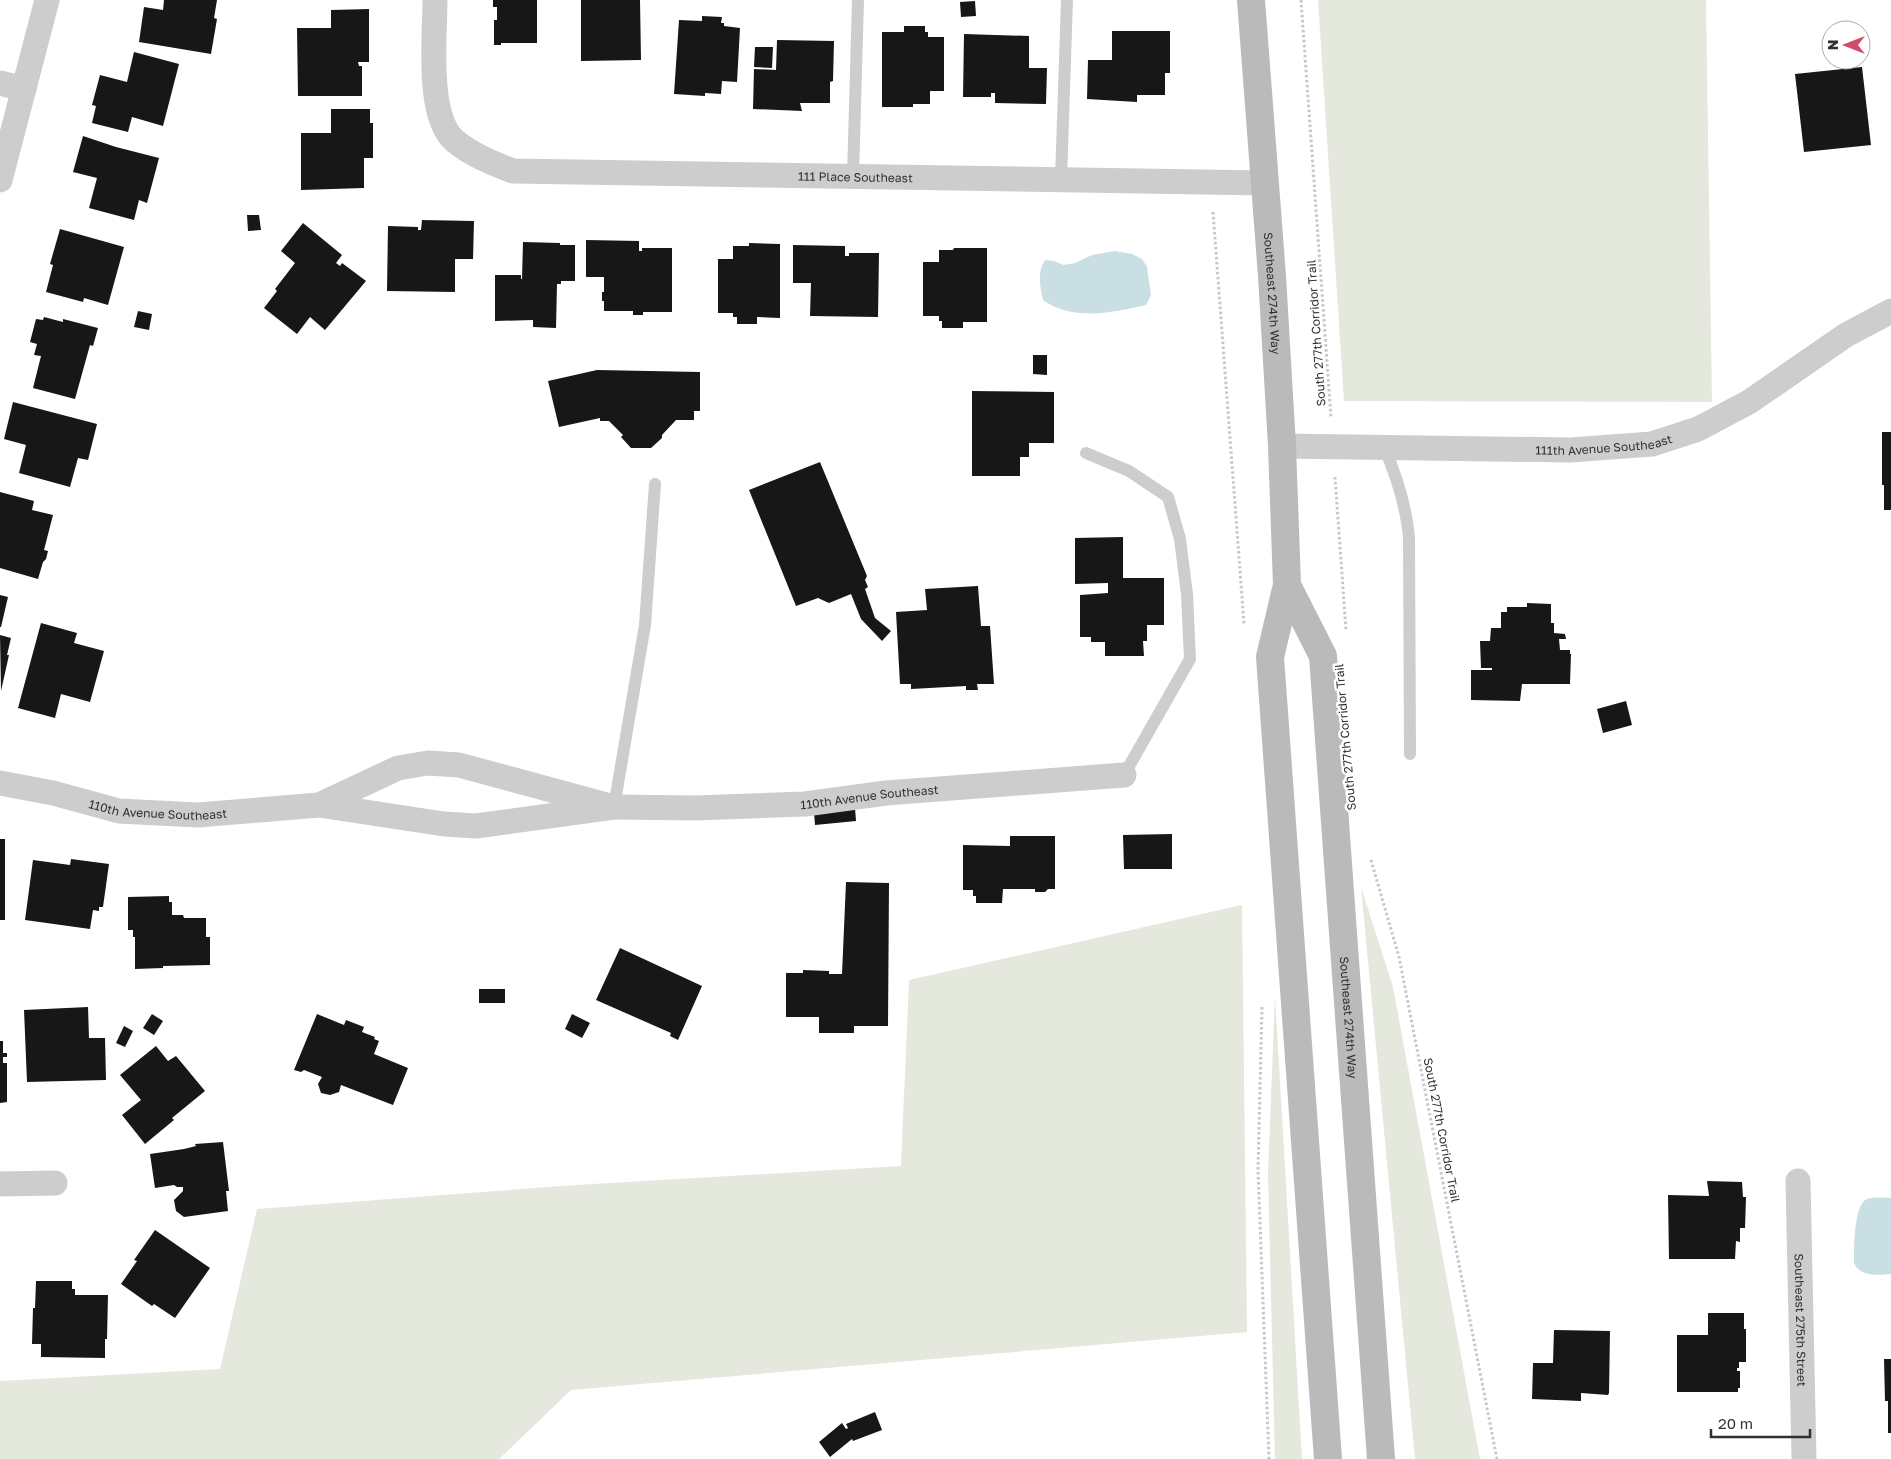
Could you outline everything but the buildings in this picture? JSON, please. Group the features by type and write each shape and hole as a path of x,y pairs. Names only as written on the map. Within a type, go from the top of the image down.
{"main road":[{"name":"Southeast 274th Way","path":"1251,0 1272,276 1282,446 1287,585 1270,657 1328,1459"},
{"name":"Southeast 274th Way","path":"1287,585 1324,656 1381,1459"}],"street":[{"path":"0,180 48,0"},
{"name":"111 Place Southeast","path":"435,0 435,97 440,118 454,140 488,162 512,171 1264,183"},
{"path":"0,82 24,89"},
{"name":"111th Avenue Southeast","path":"1282,446 1570,450 1652,444 1698,429 1749,402 1846,335 1891,311"},
{"name":"110th Avenue Southeast","path":"319,804 398,768 428,763 459,765 614,807"},
{"name":"110th Avenue Southeast","path":"0,783 53,793 119,810 198,815 319,804 444,824 476,826 614,807 696,808 805,804 886,793 1124,775"},
{"name":"Southeast 275th Street","path":"1798,1180 1804,1459"},
{"path":"0,1184 55,1183"}],"lane":[{"path":"853,176 858,0"},
{"path":"1061,179 1067,0"},
{"path":"1384,447 1402,494 1407,515 1409,537 1410,754"},
{"path":"1086,452 1129,471 1168,497 1180,539 1188,594 1190,659 1124,775"},
{"path":"614,807 645,625 655,484"}],"path":[{"name":"South 277th Corridor Trail","path":"1301,0 1346,632"},
{"name":"South 277th Corridor Trail","path":"1369,851 1399,957 1497,1459"}],"shaded area":[{"path":"1318,0 1706,0 1712,402 1344,401"},
{"path":"1115,251 1132,254 1142,259 1147,267 1151,295 1146,305 1120,311 1079,313 1054,307 1043,300 1040,275 1045,260 1064,265 1075,263 1092,255"},
{"path":"1361,887 1393,987 1480,1459 1415,1459"},
{"path":"1242,905 1247,1332 571,1390 499,1459 0,1459 0,1381 220,1369 257,1209 576,1185 901,1166 909,980"},
{"path":"1275,996 1302,1459 1275,1459 1268,1174"},
{"path":"1891,1198 1891,1274 1875,1275 1865,1273 1860,1271 1854,1263 1855,1230 1858,1213 1866,1199"}]}
